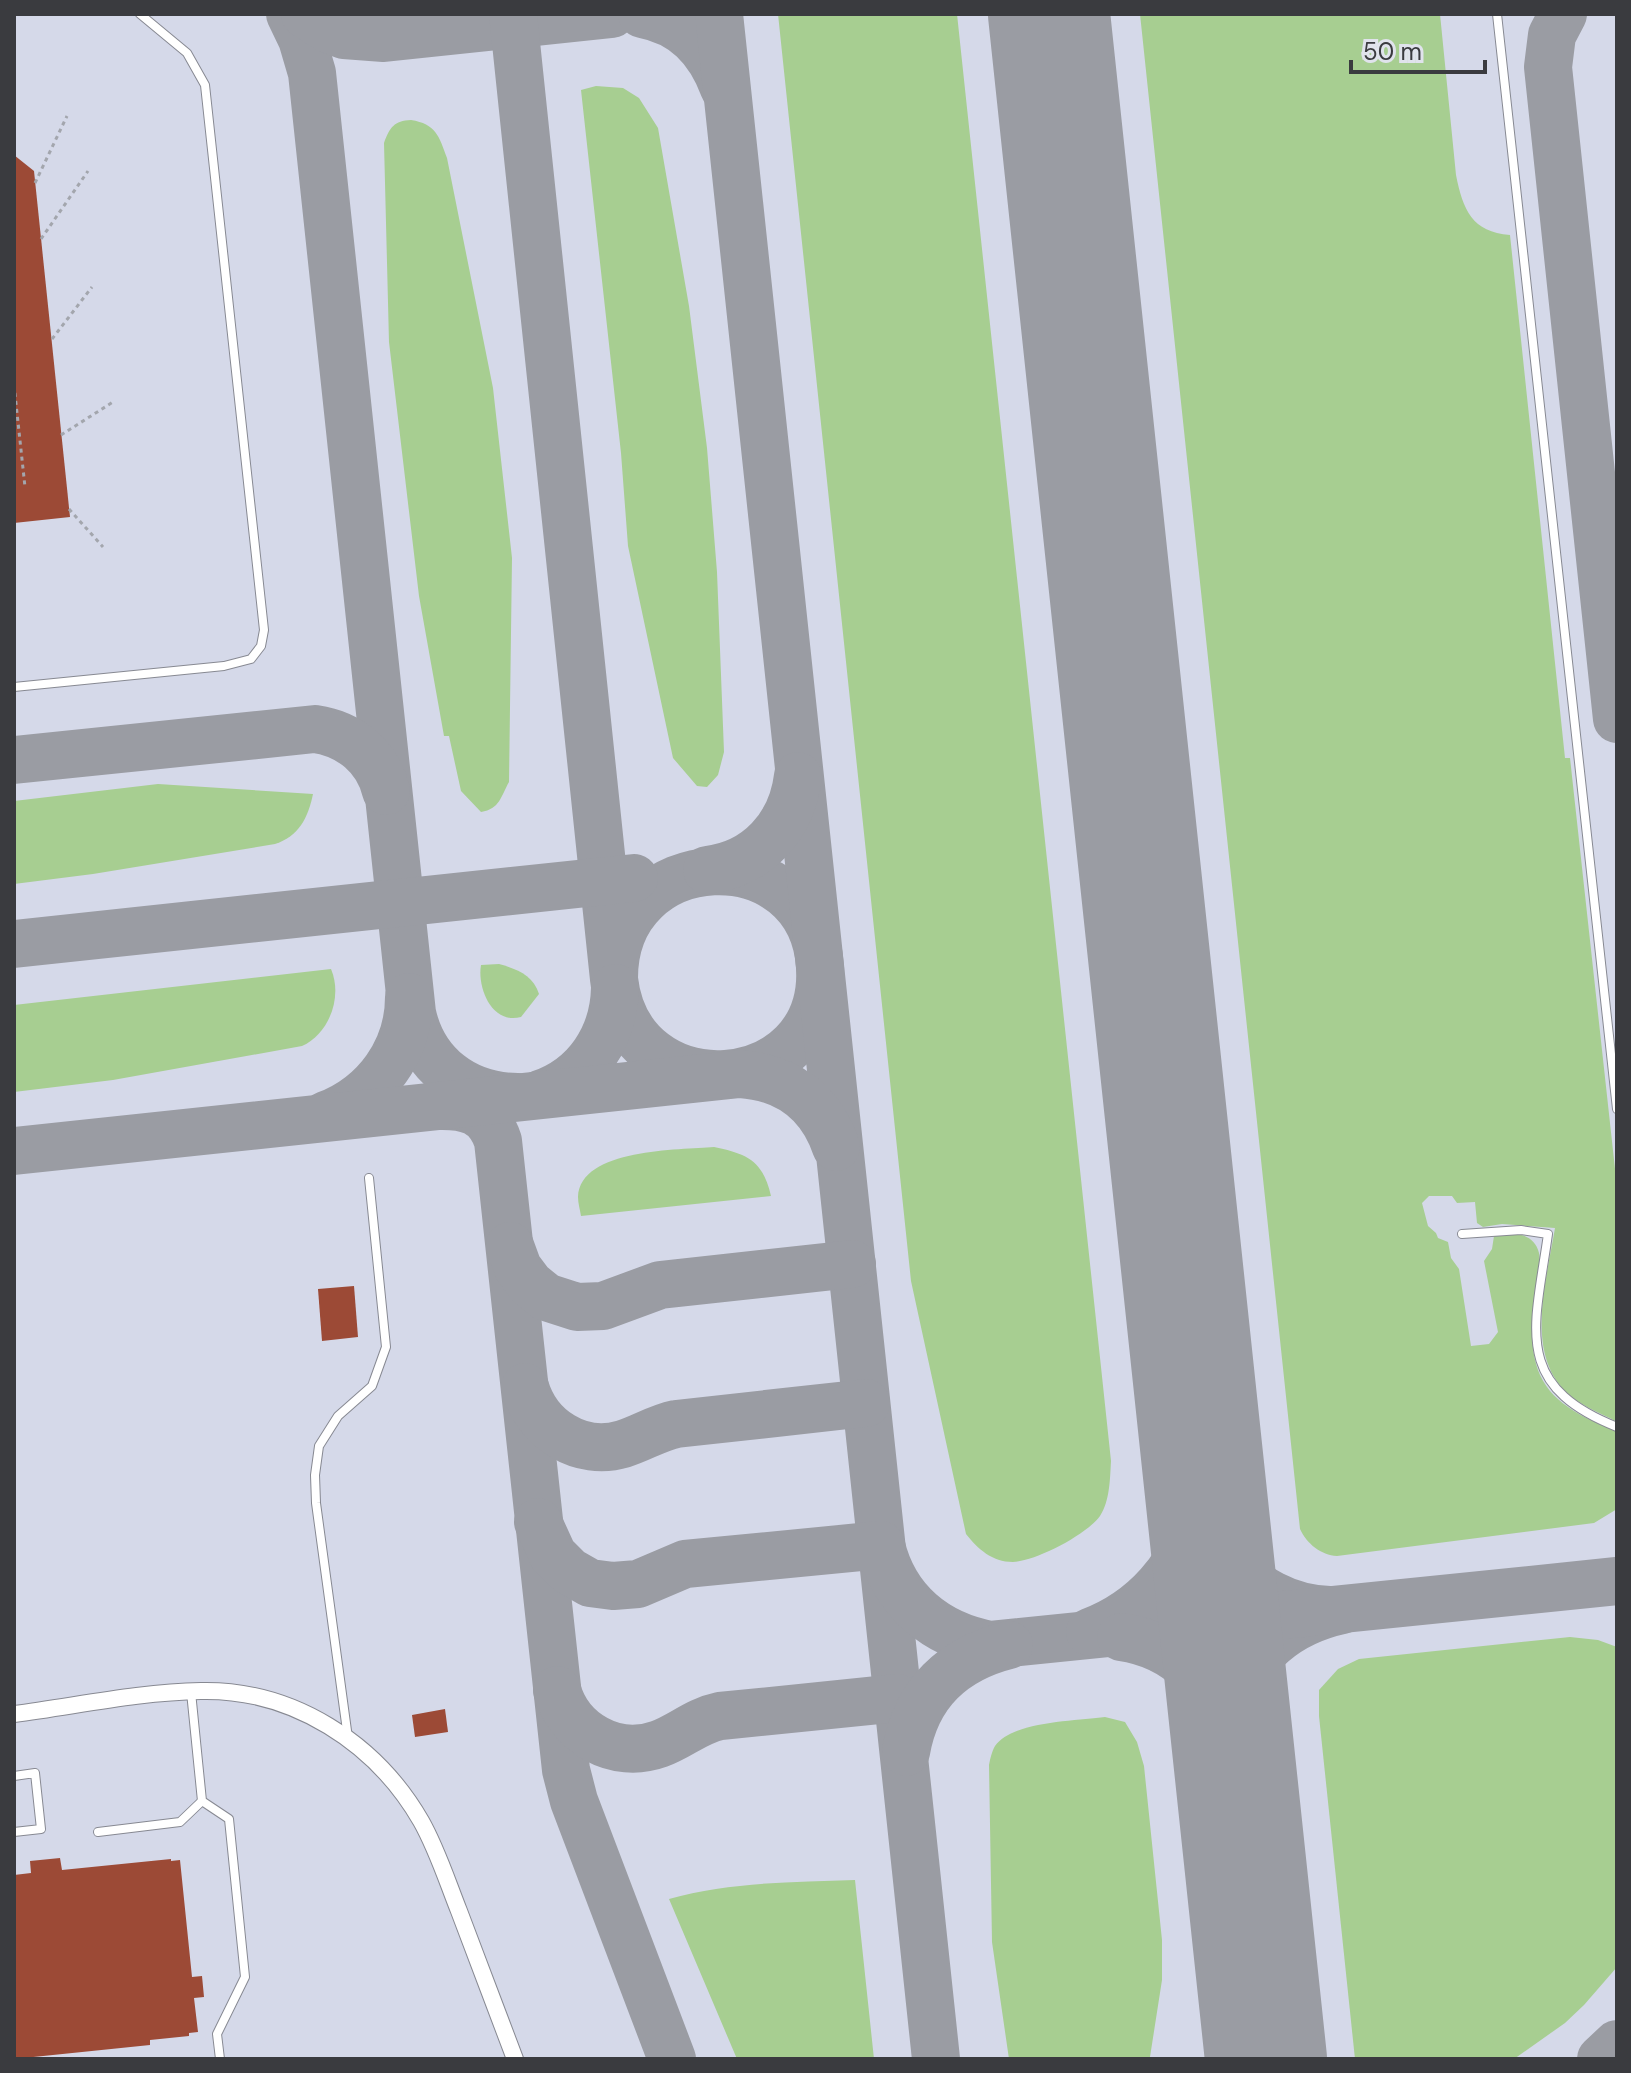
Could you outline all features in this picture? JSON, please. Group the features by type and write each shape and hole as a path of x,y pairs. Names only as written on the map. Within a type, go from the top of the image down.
{"street":[{"path":"14,1714 191,1692 237,1693 283,1703 319,1719 348,1738 377,1762 422,1821 515,2059"}],"lane":[{"path":"14,687 224,666 251,659 263,641 205,85 187,53 140,14"},
{"path":"1497,14 1617,1109"},
{"path":"348,1738 316,1503 315,1475 319,1446 338,1416 372,1386 386,1347 369,1178"},
{"path":"1462,1234 1521,1230 1548,1234 1537,1319 1542,1369 1562,1397 1617,1427"},
{"path":"191,1692 202,1801"},
{"path":"14,1776 35,1773 41,1829 14,1832"},
{"path":"98,1832 180,1822 202,1801"},
{"path":"202,1801 229,1819 245,1977 217,2034 220,2059"}],"path":[{"path":"35,183 67,116"},
{"path":"41,239 88,171"},
{"path":"52,339 92,287"},
{"path":"14,385 25,487"},
{"path":"61,435 113,402"},
{"path":"69,509 103,547"}],"shaded area":[{"path":"14,14 1617,14 1617,2059 14,2059"}],"green space":[{"path":"778,14 957,14 1111,1461 1108,1496 1100,1516 1072,1539 1023,1561 992,1557 966,1534 911,1281"},
{"path":"1140,14 1440,14 1456,175 1462,199 1478,224 1510,235 1565,758 1570,758 1617,1187 1617,1422 1582,1404 1564,1390 1552,1373 1545,1354 1542,1312 1555,1228 1502,1224 1483,1227 1477,1223 1475,1202 1457,1203 1452,1196 1429,1196 1422,1203 1428,1226 1438,1238 1448,1242 1451,1258 1459,1269 1471,1346 1489,1344 1498,1332 1484,1261 1492,1249 1494,1236 1521,1235 1536,1246 1540,1260 1532,1330 1540,1375 1563,1403 1617,1432 1617,1509 1594,1523 1337,1556 1315,1548 1300,1529"},
{"path":"596,86 623,88 639,98 658,128 689,306 707,448 717,572 724,752 718,775 707,787 697,786 673,758 628,546 621,453 581,90"},
{"path":"411,120 435,132 447,158 493,388 512,558 509,782 496,805 481,812 461,791 449,736 444,736 419,596 389,342 384,143 393,126"},
{"path":"158,784 313,794 301,825 275,844 14,884 14,801"},
{"path":"499,964 524,974 539,994 521,1017 502,1015 484,994 481,965"},
{"path":"331,969 335,991 331,1014 320,1033 302,1046 113,1080 14,1092 14,1005"},
{"path":"714,1147 752,1161 764,1175 771,1196 581,1216 578,1197 583,1181 595,1169 634,1155"},
{"path":"1570,1637 1598,1640 1617,1647 1617,1967 1565,2023 1514,2059 1355,2059 1319,1716 1319,1690 1338,1669 1359,1659"},
{"path":"1105,1717 1125,1722 1137,1742 1144,1766 1162,1940 1162,1980 1150,2057 1009,2059 992,1942 991,1755 995,1746 1016,1731"},
{"path":"855,1880 874,2059 737,2059 669,1899 738,1886"}],"building":[{"path":"14,155 34,171 70,517 14,523"},
{"path":"354,1286 358,1337 322,1341 318,1289"},
{"path":"445,1709 448,1732 415,1737 412,1715"},
{"path":"60,1858 62,1870 180,1860 192,1977 202,1976 204,1997 194,1998 198,2032 189,2033 189,2036 150,2040 150,2045 14,2059 14,1875 31,1873 30,1861"}],"taxiway":[{"path":"290,14 302,39 312,73 412,1013 426,1048 449,1074 481,1091 518,1097"},
{"path":"305,14 344,35 384,38 612,14"},
{"path":"513,14 614,979 627,1023 654,1053 688,1070 726,1074 762,1065 793,1044 814,1011 820,967 809,924 784,893 751,876 714,871 677,879 645,900 622,933 614,979"},
{"path":"642,14 670,23 693,39 711,61 724,88"},
{"path":"719,14 936,2059"},
{"path":"1563,14 1552,35 1548,67 1617,719"},
{"path":"14,760 315,729 340,736 361,749 376,768 386,791"},
{"path":"707,870 742,860 769,840 788,811 798,776"},
{"path":"14,944 634,878"},
{"path":"540,1094 571,1077 595,1053 609,1023 615,988"},
{"path":"326,1115 360,1096 386,1069 403,1035 409,997"},
{"path":"14,1151 740,1074 773,1080 800,1095 821,1117 836,1147"},
{"path":"437,1106 458,1107 482,1116 498,1141 566,1770 574,1801 672,2059"},
{"path":"510,1246 518,1268 530,1284 546,1297 577,1307 603,1306 660,1285 852,1264"},
{"path":"525,1387 539,1415 562,1436 576,1443 607,1447 676,1424 866,1403"},
{"path":"1090,1632 1127,1613 1144,1600 1172,1569 1182,1551 1198,1500 1198,1418"},
{"path":"1206,1484 1219,1538 1243,1574 1257,1586 1289,1602 1324,1610 1342,1610 1305,1622 1273,1643 1260,1656 1241,1689 1236,1709 1235,1765"},
{"path":"538,1522 553,1555 569,1571 590,1583 613,1586 638,1584 685,1564 881,1545 896,1583 920,1612 952,1633 991,1645 1617,1581"},
{"path":"1121,1637 1162,1650 1194,1673 1216,1706 1229,1747"},
{"path":"906,1752 918,1712 940,1682 971,1659 1009,1645"},
{"path":"557,1690 572,1719 583,1730 596,1739 626,1748 659,1744 703,1721 720,1716 898,1698"},
{"path":"1601,2059 1617,2044"}],"runway":[{"path":"1049,14 1266,2059"}]}
